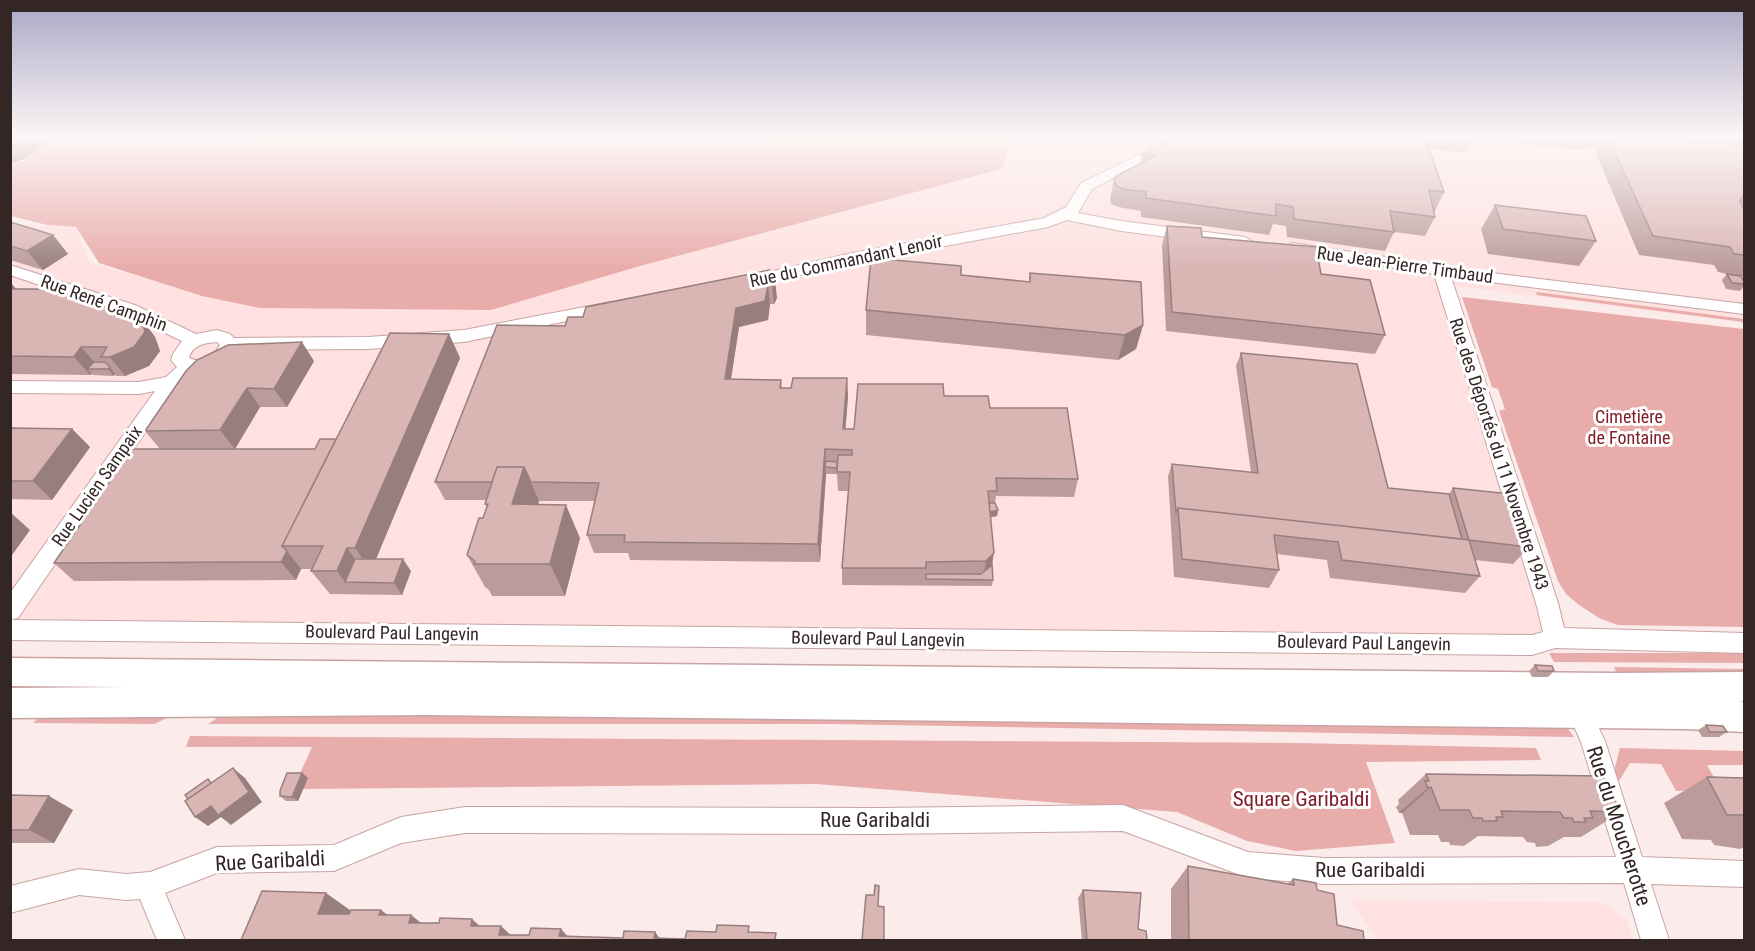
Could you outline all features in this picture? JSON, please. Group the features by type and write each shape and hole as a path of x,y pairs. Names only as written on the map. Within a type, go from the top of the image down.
{"main road":[{"path":"10,672 1615,688 1744,687"},
{"path":"10,703 428,700 1580,713 1744,717"}],"street":[{"path":"1066,215 1076,204 1086,186 1095,181"},
{"name":"Rue Jean-Pierre Timbaud","path":"1066,215 1121,226 1441,271 1744,309"},
{"name":"Rue du Commandant Lenoir","path":"728,285 864,256 1048,222 1066,215"},
{"name":"Rue René Camphin","path":"10,270 96,297 166,325 195,340"},
{"name":"Rue des Déportés du 11 Novembre 1943","path":"1441,271 1547,603 1555,638"},
{"path":"229,344 368,343 464,336 626,304"},
{"path":"218,336 224,338 229,344 225,354 213,362 189,366 184,364 180,356 195,340 218,336"},
{"name":"Rue Lucien Sampaix","path":"10,611 171,382 189,366"},
{"path":"10,387 139,388 171,382"},
{"name":"Boulevard Paul Langevin","path":"10,630 1532,645 1555,638 1744,643"},
{"name":"Rue du Moucherotte","path":"1580,713 1593,741 1655,940"},
{"name":"Rue Garibaldi","path":"10,900 79,882 126,887 150,885 216,860 333,858 401,830 465,820 880,821 1123,818 1248,865 1323,871 1633,870 1744,874"},
{"path":"150,885 156,908 171,940"}],"shaded area":[{"path":"959,181 1744,181 1744,323 1455,286 1505,445 1573,642 11,624 11,225 75,227 90,263 260,308 491,310 640,266"},
{"path":"1352,900 1602,902 1627,920 1632,940 1376,940"}],"green space":[{"path":"10,181 956,181 640,266 491,310 260,308 202,296 99,263 76,227 47,225 11,216"},
{"path":"1536,292 1744,319 1744,322 1537,295"},
{"name":"Cimetière de Fontaine","path":"1462,297 1744,329 1744,627 1618,625 1599,618 1566,594 1558,581 1499,411 1505,409 1498,389 1492,387"},
{"path":"1549,653 1744,653 1744,663 1554,662"},
{"path":"1614,667 1744,669 1744,680 1620,681"},
{"path":"174,711 169,717 154,724 33,723 44,713"},
{"path":"225,713 1566,726 1574,737 831,724 208,724"},
{"name":"Square Garibaldi","path":"190,736 1297,743 1536,748 1541,760 1366,762 1395,843 1296,851 1247,841 1177,812 816,784 303,789 298,778 312,747 186,747"},
{"path":"1620,748 1744,751 1744,765 1707,765 1721,790 1676,791 1661,764 1630,763 1619,781 1614,771"}],"building":[{"path":"1115,181 1440,181 1444,192 1429,190 1435,217 1390,211 1394,232 1294,219 1293,207 1276,204 1276,216 1146,198 1146,192 1122,189"},
{"path":"1628,181 1744,181 1744,195 1740,201 1744,210 1744,255 1734,254 1730,247 1653,236"},
{"path":"1495,205 1586,216 1596,241 1503,229"},
{"path":"10,222 53,235 27,251 10,246"},
{"path":"1167,226 1201,228 1202,237 1316,247 1321,274 1370,280 1385,335 1172,312"},
{"path":"871,258 961,266 961,275 1030,282 1030,273 1141,282 1143,325 1125,335 866,310"},
{"path":"770,270 769,279 775,279 772,285 768,285 765,301 736,308 725,379 781,380 780,388 791,388 793,378 847,378 843,429 854,429 858,384 943,384 944,396 988,396 990,408 1067,408 1078,479 996,478 997,491 988,491 994,553 986,561 926,562 926,568 842,568 850,472 837,472 838,455 852,455 852,450 825,449 818,544 624,542 625,535 587,535 599,483 531,482 524,467 497,467 492,482 435,482 497,325 565,326 568,317 583,317 586,307"},
{"path":"1727,274 1741,276 1744,284 1732,283"},
{"path":"10,289 52,289 141,318 145,332 134,347 110,357 101,357 107,347 81,347 74,357 10,356"},
{"path":"390,333 449,334 355,548 347,548 337,571 311,571 323,546 282,546"},
{"path":"302,342 274,389 247,388 220,430 145,431 186,371 197,360 228,345"},
{"path":"1241,353 1357,364 1388,488 1449,494 1462,539 1178,508 1176,513 1172,464 1258,473"},
{"path":"94,362 105,362 110,367 108,369 87,369"},
{"path":"10,428 72,429 33,481 10,481"},
{"path":"320,439 336,439 282,546 287,551 281,562 54,563 132,449 315,449"},
{"path":"826,461 837,462 837,468 825,467"},
{"path":"497,467 524,467 512,504 566,505 550,564 474,564 475,561 467,555 479,518 483,518 488,504 485,504"},
{"path":"1453,488 1510,494 1529,547 1469,540"},
{"path":"989,503 995,503 998,510 990,512"},
{"path":"1178,508 1469,540 1480,576 1342,560 1338,542 1274,535 1279,570 1182,559"},
{"path":"355,559 403,559 394,583 345,582"},
{"path":"992,565 993,580 926,579 926,574 981,574"},
{"path":"1535,665 1552,666 1554,671 1538,671"},
{"path":"1706,725 1723,726 1727,732 1710,732"},
{"path":"233,768 249,792 218,815 211,806 195,817 185,801"},
{"path":"287,773 302,773 292,797 280,796"},
{"path":"1426,774 1603,776 1621,812 1590,811 1593,818 1584,818 1586,822 1574,822 1572,818 1564,818 1560,812 1501,811 1503,817 1496,817 1497,821 1483,821 1482,818 1473,818 1469,810 1440,810 1431,787 1428,788 1425,781 1429,781"},
{"path":"1707,777 1744,778 1744,815 1727,815"},
{"path":"208,779 211,783 188,799 185,795"},
{"path":"10,795 49,796 29,830 10,830"},
{"path":"1188,866 1294,885 1293,879 1316,883 1317,890 1334,894 1337,925 1363,931 1364,940 1189,940"},
{"path":"875,885 879,886 878,906 884,907 884,940 862,940 866,895 874,895"},
{"path":"1083,890 1141,893 1138,929 1146,931 1147,940 1087,940"},
{"path":"262,891 326,893 318,914 349,914 351,910 381,910 379,915 411,915 409,923 439,923 440,918 472,919 471,926 501,926 499,935 529,935 531,928 561,929 559,936 623,938 624,931 655,932 654,938 685,939 687,931 716,932 717,925 749,926 748,932 776,933 775,940 241,940"}]}
